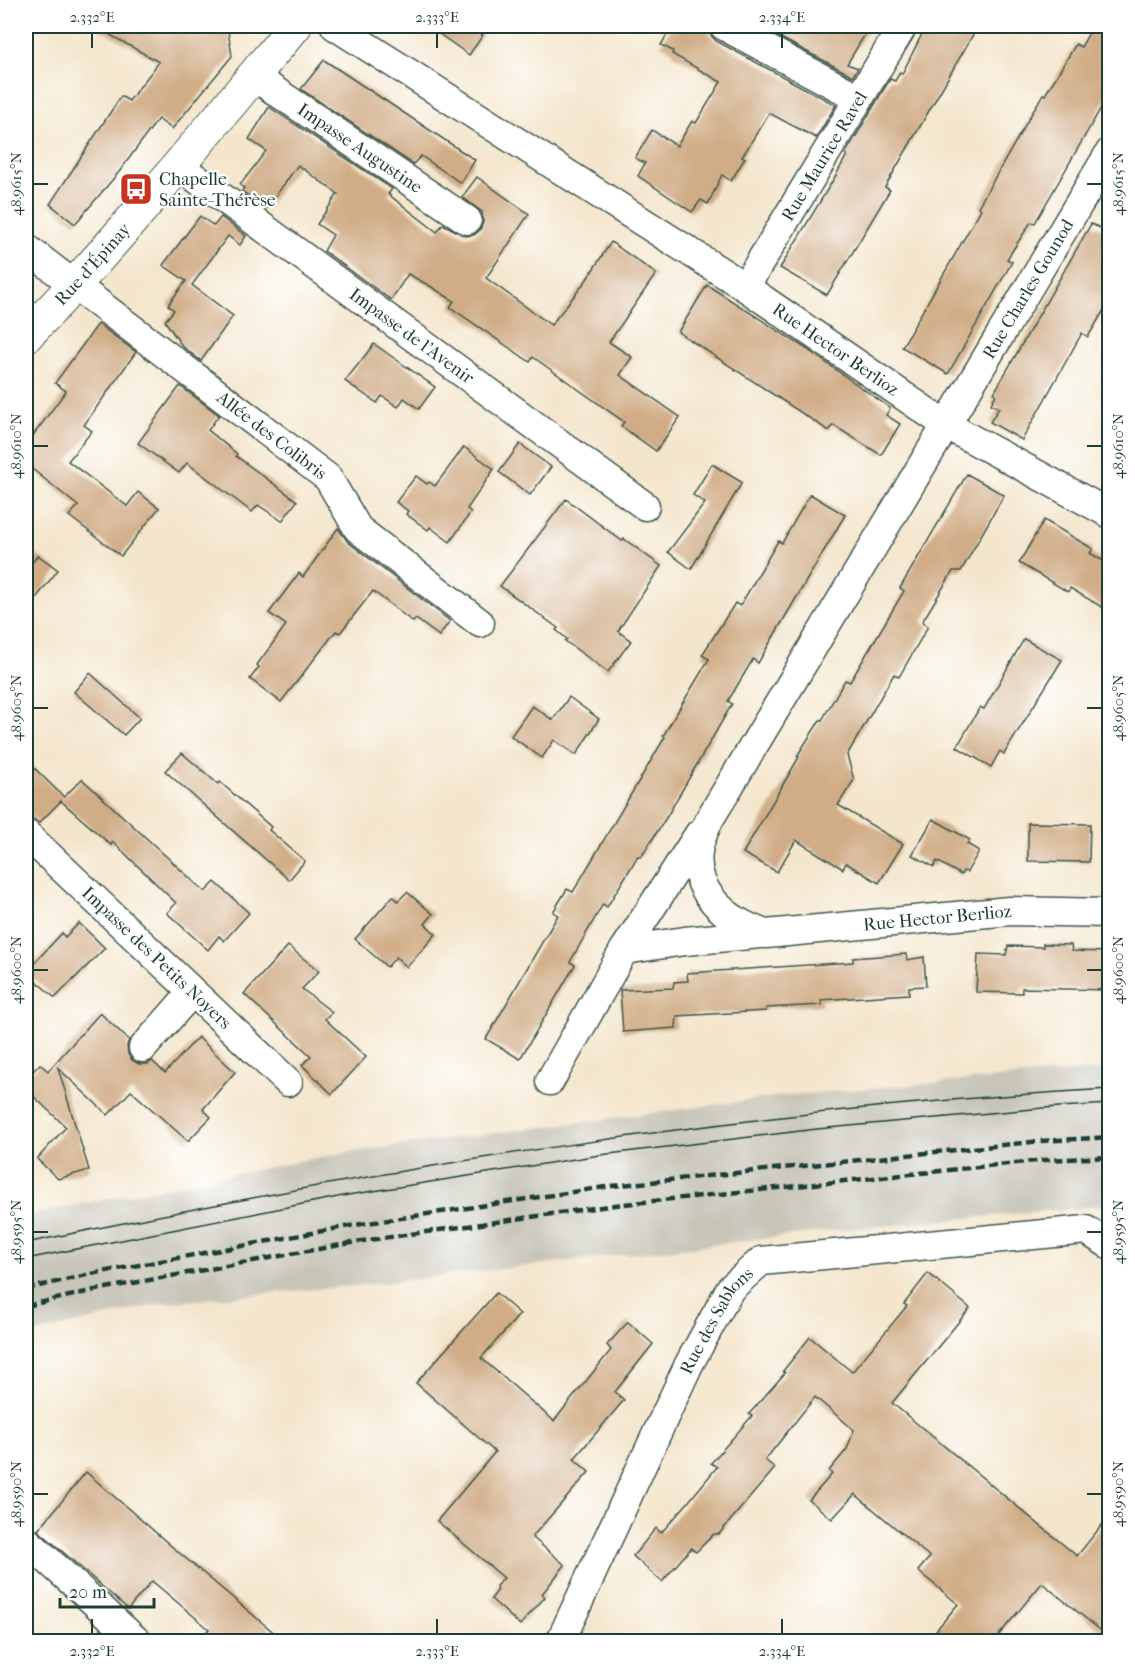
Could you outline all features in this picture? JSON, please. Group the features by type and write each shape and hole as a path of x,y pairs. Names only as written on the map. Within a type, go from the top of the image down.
{"main road":[{"name":"Rue d'Épinay","path":"26,336 74,286 179,166 295,26"}],"street":[{"name":"Rue Hector Berlioz","path":"335,26 745,286 946,425 709,820 624,950"},
{"path":"724,26 859,98"},
{"name":"Rue Maurice Ravel","path":"745,286 903,26"},
{"name":"Impasse Augustine","path":"253,76 467,220"},
{"name":"Rue Charles Gounod","path":"946,425 1110,153"},
{"name":"Impasse de l'Avenir","path":"179,166 645,506"},
{"name":"Allée des Colibris","path":"26,248 328,478 358,529 480,623"},
{"path":"946,425 1110,514"},
{"name":"Rue Hector Berlioz","path":"709,820 699,846 698,857 704,886 723,913 744,926 766,934"},
{"name":"Impasse des Petits Noyers","path":"26,834 288,1082"},
{"name":"Rue Hector Berlioz","path":"624,950 685,941 1009,911 1110,913"},
{"path":"550,1081 624,950"},
{"path":"143,1048 192,992"},
{"name":"Rue des Sablons","path":"560,1641 689,1364 730,1289 761,1261 1086,1230 1110,1245"},
{"path":"29,1543 138,1641"}],"shaded area":[{"path":"1109,1069 1109,1205 819,1232 382,1283 164,1303 26,1335 26,1215 342,1153 790,1095"}],"building":[{"path":"94,26 217,26 228,31 232,56 172,129 158,119 119,172 75,224 50,204 121,96 129,101 159,62"},
{"path":"428,26 469,26 483,35 469,55"},
{"path":"672,26 708,26 710,34 716,41 836,105 816,138 769,113 742,157 745,158 731,181 722,175 708,204 701,200 692,212 638,176 645,163 635,158 652,130 677,146 692,121 696,123 721,82 672,54 673,51 661,45"},
{"path":"758,26 870,26 847,64 858,68 853,76"},
{"path":"926,26 978,26 885,187 890,190 827,295 780,268 890,79 895,81 900,72 902,74"},
{"path":"1093,26 1110,26 1110,92 1035,223 1031,222 1007,259 1012,262 948,374 902,347 981,209 978,207 1043,94 1045,95 1076,44 1081,47"},
{"path":"324,60 475,160 461,183 421,156 413,164 301,89"},
{"path":"269,107 392,189 388,194 437,232 443,224 465,236 474,235 480,230 483,222 482,212 462,197 477,177 529,214 486,278 551,325 585,282 611,242 656,274 609,342 632,357 620,375 680,417 656,451 621,426 624,422 533,357 530,362 450,307 454,301 430,286 408,274 391,300 324,251 333,235 317,224 338,194 298,165 266,209 242,191 244,188 240,185 266,151 249,139"},
{"path":"200,216 214,226 221,217 246,236 240,245 228,236 192,285 233,316 201,361 182,346 165,321 174,310 168,305 186,281 163,265"},
{"path":"1091,224 1110,232 1110,300 1088,337 1082,333 1022,440 990,422 999,408 991,404 996,394 994,393"},
{"path":"707,285 805,348 890,408 886,415 900,424 881,455 833,425 829,431 678,332"},
{"path":"98,324 136,352 84,425 92,431 68,461 127,506 138,492 159,508 121,556 69,516 78,506 26,464 26,445 66,391 55,383"},
{"path":"374,344 435,387 419,409 404,398 398,407 382,396 377,403 345,381"},
{"path":"180,386 219,415 208,430 237,454 236,456 297,501 282,521 258,505 252,512 187,463 179,473 138,443"},
{"path":"520,444 551,467 530,495 499,472"},
{"path":"464,447 494,469 467,509 471,512 450,542 430,527 428,530 406,514 408,511 396,502 416,476 427,484 429,482 435,486"},
{"path":"712,464 741,484 691,569 668,552 705,503 693,495"},
{"path":"967,474 1004,495 961,571 953,571 922,622 928,626 899,677 894,674 847,755 854,780 838,805 903,844 879,883 846,863 843,869 796,840 777,872 743,853 799,757 797,756 822,720 845,680 850,682 904,591 900,588"},
{"path":"810,494 845,515 758,663 753,659 728,701 732,704 666,818 641,857 638,856 607,907 603,904 570,962 575,965 520,1059 486,1039 558,915 553,912 567,889 573,892 709,659 702,655 735,603 740,606 778,541 782,543"},
{"path":"566,499 622,541 624,539 661,566 618,631 631,641 608,672 565,641 567,639 556,630 558,628 500,586"},
{"path":"1044,520 1093,549 1090,553 1110,565 1110,612 1070,588 1068,592 1019,563"},
{"path":"338,528 348,542 450,621 439,636 416,619 413,622 373,591 340,633 336,631 281,702 250,679 259,667 257,665 286,625 269,613 299,573 303,577"},
{"path":"38,555 58,570 26,611 26,570"},
{"path":"1024,639 1062,660 1004,754 1000,751 991,767 957,747 980,707 984,709"},
{"path":"90,673 140,718 124,735 74,692"},
{"path":"569,697 599,719 576,755 554,740 542,758 511,736 532,706 553,720"},
{"path":"182,753 218,784 220,782 271,827 269,830 305,861 289,880 165,771"},
{"path":"26,760 64,797 82,779 205,892 215,882 249,913 224,941 219,936 208,950 167,913 176,903 113,842 111,845 61,801 39,823 26,813"},
{"path":"933,819 970,840 967,844 979,851 967,872 963,871 961,875 937,861 934,867 912,855"},
{"path":"1028,823 1090,824 1089,862 1028,861"},
{"path":"407,892 433,914 425,924 436,934 407,967 396,957 387,967 355,939 393,896 398,901"},
{"path":"79,923 105,948 55,998 26,972 62,933 65,937"},
{"path":"1043,944 1071,945 1072,951 1110,952 1110,990 1022,988 1022,993 976,992 978,954 1006,955 1008,946 1043,947"},
{"path":"288,946 319,971 302,989 332,1012 325,1019 366,1057 332,1094 302,1065 311,1056 244,994"},
{"path":"906,954 907,960 924,957 926,986 909,987 909,994 821,1000 822,1005 766,1008 766,1011 677,1016 676,1028 623,1032 620,990 673,988 674,982 688,981 687,973 853,962 853,958"},
{"path":"100,1013 129,1040 128,1054 139,1064 148,1064 152,1061 165,1073 198,1037 235,1072 203,1109 211,1117 188,1141 131,1091 108,1115 58,1068 89,1170 58,1179 37,1159 66,1127 26,1089 26,1078 40,1064 48,1071"},
{"path":"928,1273 970,1308 892,1403 1077,1556 1110,1515 1110,1638 1042,1583 994,1641 927,1641 958,1604 918,1571 930,1557 855,1494 832,1519 809,1500 832,1474 829,1471 847,1449 854,1430 815,1397 765,1460 775,1468 719,1534 714,1534 696,1552 691,1548 662,1582 633,1556 656,1528 661,1533 717,1467 711,1463 752,1416 749,1414 785,1373 783,1371 810,1337 852,1372 907,1306 904,1304"},
{"path":"496,1293 520,1314 481,1358 554,1421 611,1350 607,1345 628,1322 653,1344 615,1392 624,1400 574,1459 589,1472 532,1537 565,1565 542,1594 545,1597 520,1625 491,1599 498,1590 496,1586 504,1578 437,1521 495,1452 416,1383"},
{"path":"86,1472 284,1641 198,1641 209,1629 152,1581 128,1609 38,1530"}],"tram line":[{"path":"26,1243 295,1190 565,1145 837,1111 973,1098 1110,1089"},
{"path":"26,1259 348,1195 600,1155 817,1129 1110,1104"}],"railway":[{"path":"26,1289 91,1274 355,1225 612,1186 1041,1141 1110,1137"},
{"path":"26,1306 95,1290 362,1241 615,1205 1045,1160 1110,1157"}],"place":[{"name":"Chapelle Sainte-Thérèse","path":"136,189"}]}
